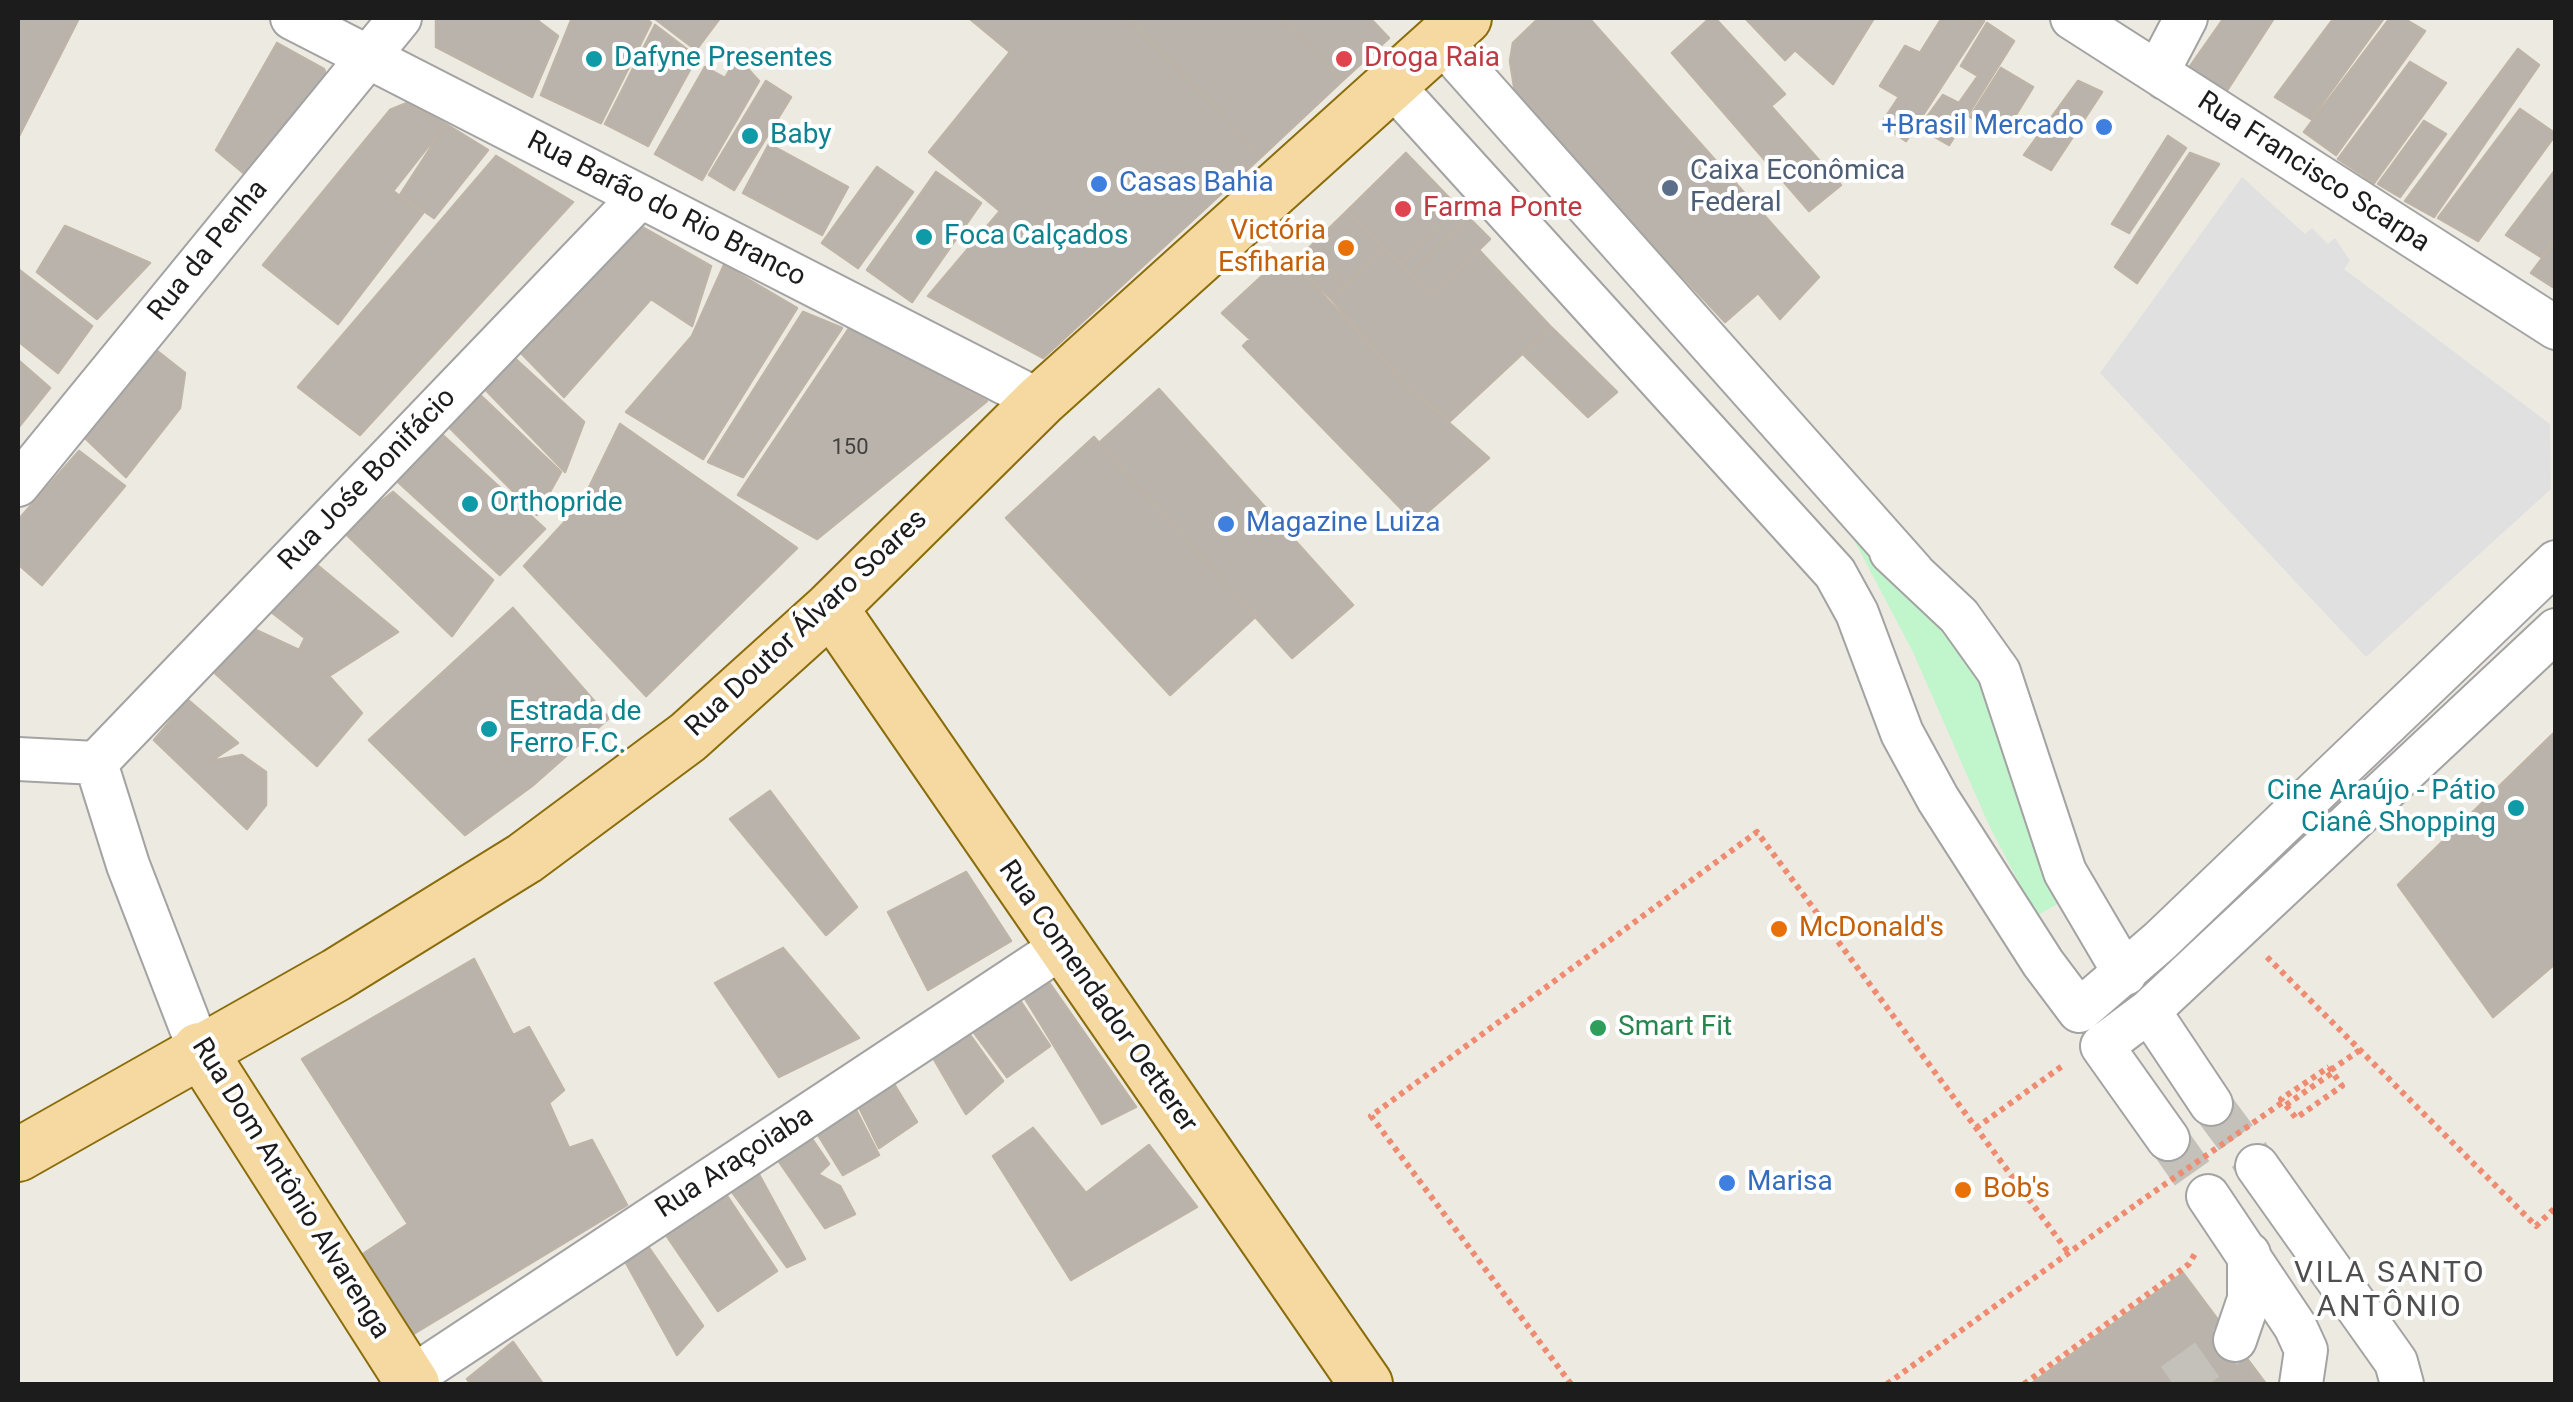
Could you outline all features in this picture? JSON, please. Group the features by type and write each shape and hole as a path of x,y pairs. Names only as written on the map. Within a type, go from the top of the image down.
{"main road":[{"name":"Rua Doutor Álvaro Soares","path":"18,1155 199,1049 336,975 524,858 688,736 830,608 1040,402 1453,29"},
{"name":"Rua Comendador Oetterer","path":"830,608 1366,1384"},
{"name":"Rua Dom Antônio Alvarenga","path":"199,1049 411,1382"}],"street":[{"name":"Rua Barão do Rio Branco","path":"292,18 1040,402"},
{"name":"Rua da Penha","path":"18,484 400,18"},
{"name":"Rua Francisco Scarpa","path":"2072,18 2109,30 2165,78 2556,328"},
{"path":"2165,78 2163,62 2186,18"},
{"path":"1453,29 1913,572"},
{"path":"1392,85 1836,573 1858,613 1902,733 1938,799 2079,1011 2125,974 2556,562"},
{"name":"Rua Jośe Bonifácio","path":"96,763 639,198"},
{"path":"1723,449 1738,438 1756,436 1775,444 1959,616 1999,672 2065,872 2125,974"},
{"path":"2168,1139 2084,1054 2149,1011 2556,630"},
{"path":"18,759 96,763"},
{"name":"Rua Dom Antônio Alvarenga","path":"96,763 128,865 199,1049"},
{"name":"Rua Araçoiaba","path":"411,1382 1062,947"},
{"path":"2149,1011 2211,1104"},
{"path":"2256,1166 2376,1332 2396,1362 2402,1384"},
{"path":"2208,1196 2249,1254 2306,1350 2302,1384"},
{"path":"2235,1340 2249,1299 2249,1254"},
{"path":"2375,1384 2376,1332"}],"path":[{"path":"1570,1384 1371,1116 1756,832 2068,1252"},
{"path":"2262,951 2536,1226 2556,1206"},
{"path":"2332,1071 2360,1050"},
{"path":"1976,1128 2084,1054"},
{"path":"2329,1067 2342,1086 2296,1118 2284,1104 2281,1099 2329,1067"},
{"path":"1887,1384 2068,1252 2284,1104"},
{"path":"2024,1384 2189,1264 2196,1256 2195,1244"}],"green space":[{"path":"1845,523 1977,658 2059,903 2036,916 1988,823 1913,652"}],"shaded area":[{"path":"2242,177 2305,234 2312,228 2328,244 2335,238 2350,261 2344,269 2550,424 2551,489 2366,657 2100,373"}],"building":[{"path":"18,18 79,18 18,138"},
{"path":"436,18 540,18 538,21 558,36 532,97 436,47"},
{"name":"Dafyne Presentes","path":"572,18 645,18 651,23 601,123 541,95"},
{"path":"654,18 720,18 696,50"},
{"name":"Casas Bahia","path":"969,18 1129,18 1261,157 1043,358 928,296 1000,211 929,152 1010,52"},
{"path":"1129,18 1283,18 1342,81 1261,157"},
{"name":"Droga Raia","path":"1283,18 1370,18 1389,38 1342,81"},
{"name":"Caixa Econômica Federal","path":"1539,18 1589,18 1819,277 1780,319 1758,293 1725,322 1516,99 1510,61 1513,43"},
{"path":"1710,18 1715,18 1785,94 1771,106 1841,185 1809,211 1672,53"},
{"path":"1745,18 1874,18 1833,84 1795,50 1785,60"},
{"path":"1942,18 1984,21 1906,141 1881,124 1899,97 1880,86 1905,46 1920,53"},
{"path":"2224,18 2274,18 2222,98 2184,75"},
{"path":"2334,18 2384,18 2311,119 2275,97"},
{"path":"2390,18 2403,18 2425,31 2336,155 2304,132"},
{"path":"1987,23 2014,41 1949,145 1919,128 1943,95 1959,103 1978,76 1961,66"},
{"path":"655,25 697,57 648,146 605,124"},
{"path":"277,43 324,69 329,85 246,175 216,150"},
{"path":"2518,49 2539,65 2434,217 2405,201"},
{"path":"737,57 759,81 702,180 655,154 705,67 725,78"},
{"path":"2410,62 2446,83 2374,183 2338,159"},
{"path":"2001,68 2033,87 2004,134 1970,117"},
{"name":"Baby","path":"766,81 791,97 734,190 709,175"},
{"path":"2078,81 2102,92 2051,170 2024,155"},
{"path":"407,103 446,124 393,191 423,213 338,324 263,265 390,110"},
{"path":"2520,109 2556,134 2478,241 2438,218"},
{"path":"2424,121 2446,134 2400,197 2378,184"},
{"path":"446,124 488,150 434,218 400,195"},
{"path":"2168,136 2186,148 2129,233 2112,224"},
{"path":"769,144 848,187 822,235 743,193"},
{"name":"Farma Ponte","path":"1406,153 1459,208 1400,264 1347,211"},
{"path":"2190,153 2219,164 2137,283 2115,267"},
{"path":"496,156 573,202 360,435 298,387"},
{"path":"877,167 913,192 858,268 822,243"},
{"path":"2556,169 2556,237 2541,257 2506,235"},
{"name":"Foca Calçados","path":"936,172 981,203 912,302 867,270"},
{"path":"1459,208 1469,218 1410,274 1400,264"},
{"name":"Victória Esfiharia","path":"1347,211 1384,247 1345,285 1309,248"},
{"path":"1469,218 1490,239 1431,296 1410,274"},
{"path":"637,224 711,266 692,326 651,299 564,397 519,351"},
{"path":"65,226 150,263 97,319 37,272"},
{"path":"2556,240 2556,289 2531,273"},
{"path":"1384,247 1431,296 1479,250 1551,327 1450,421 1407,386 1331,299"},
{"path":"1309,248 1345,285 1331,299 1295,262"},
{"path":"1286,254 1407,386 1489,458 1415,523 1243,346 1250,339 1222,313"},
{"path":"724,265 797,308 703,459 626,412 692,336"},
{"path":"18,269 92,326 58,373 18,341"},
{"path":"803,312 842,328 743,477 708,462"},
{"path":"850,327 987,401 817,539 738,495"},
{"path":"1551,327 1617,392 1588,417 1523,354"},
{"path":"152,347 185,373 180,408 126,477 80,433"},
{"path":"510,354 584,422 565,472 478,382"},
{"path":"18,360 50,388 18,428"},
{"name":"Magazine Luiza","path":"1159,389 1353,605 1292,658 1099,443"},
{"path":"481,396 561,472 537,515 449,427"},
{"path":"620,424 797,548 646,696 524,566 581,504"},
{"name":"Orthopride","path":"437,430 545,529 500,575 396,480"},
{"path":"1094,437 1255,617 1170,695 1006,518"},
{"path":"79,451 125,486 42,585 18,564 18,520"},
{"path":"393,492 493,580 452,636 343,531"},
{"path":"314,559 316,570 317,565 398,632 329,676 362,713 317,766 204,663 245,625 299,650 305,638 261,604"},
{"name":"Estrada de Ferro F.C.","path":"513,608 609,718 532,786 465,835 369,740"},
{"path":"188,700 238,743 211,761 242,755 266,772 266,805 247,829 154,740"},
{"name":"Cine Araújo - Pátio Cianê Shopping","path":"2556,731 2556,963 2493,1017 2398,885"},
{"path":"770,791 857,907 826,935 730,819"},
{"path":"966,872 1011,941 928,990 888,912"},
{"path":"783,948 859,1038 779,1077 715,983"},
{"path":"474,959 513,1035 529,1027 564,1090 549,1103 569,1148 592,1140 627,1205 410,1336 354,1260 408,1224 302,1059"},
{"path":"1048,981 1136,1107 1102,1124 1023,995"},
{"path":"1019,999 1050,1046 1007,1077 972,1030"},
{"path":"970,1035 1003,1081 966,1114 931,1054"},
{"path":"892,1081 917,1122 879,1148 858,1105"},
{"path":"855,1108 879,1155 843,1175 817,1133"},
{"path":"1033,1128 1086,1193 1149,1145 1197,1207 1071,1280 993,1156"},
{"path":"812,1139 829,1164 818,1174 840,1186 855,1214 825,1228 778,1160"},
{"path":"756,1169 805,1259 787,1267 730,1189"},
{"path":"723,1190 777,1271 718,1311 662,1229"},
{"path":"649,1248 703,1326 677,1355 625,1261"},
{"path":"2183,1273 2266,1384 2031,1384"},
{"path":"513,1342 543,1384 471,1384 467,1379"}],"tunnel":[{"path":"2211,1104 2257,1166"},
{"path":"2168,1139 2208,1196"},
{"path":"2173,1384 2235,1340"}],"place":[{"name":"Dafyne Presentes","path":"594,59"},
{"name":"Droga Raia","path":"1344,59"},
{"name":"+Brasil Mercado","path":"2104,127"},
{"name":"Baby","path":"750,136"},
{"name":"Casas Bahia","path":"1099,184"},
{"name":"Caixa Econômica Federal","path":"1670,188"},
{"name":"Farma Ponte","path":"1403,209"},
{"name":"Foca Calçados","path":"924,237"},
{"name":"Victória Esfiharia","path":"1346,248"},
{"name":"Orthopride","path":"470,504"},
{"name":"Magazine Luiza","path":"1226,524"},
{"name":"Estrada de Ferro F.C.","path":"489,729"},
{"name":"Cine Araújo - Pátio Cianê Shopping","path":"2516,808"},
{"name":"McDonald's","path":"1779,929"},
{"name":"Smart Fit","path":"1598,1028"},
{"name":"Marisa","path":"1727,1183"},
{"name":"Bob's","path":"1963,1190"}],"district":[{"name":"VILA SANTO ANTÔNIO","path":"2390,1291"}]}
